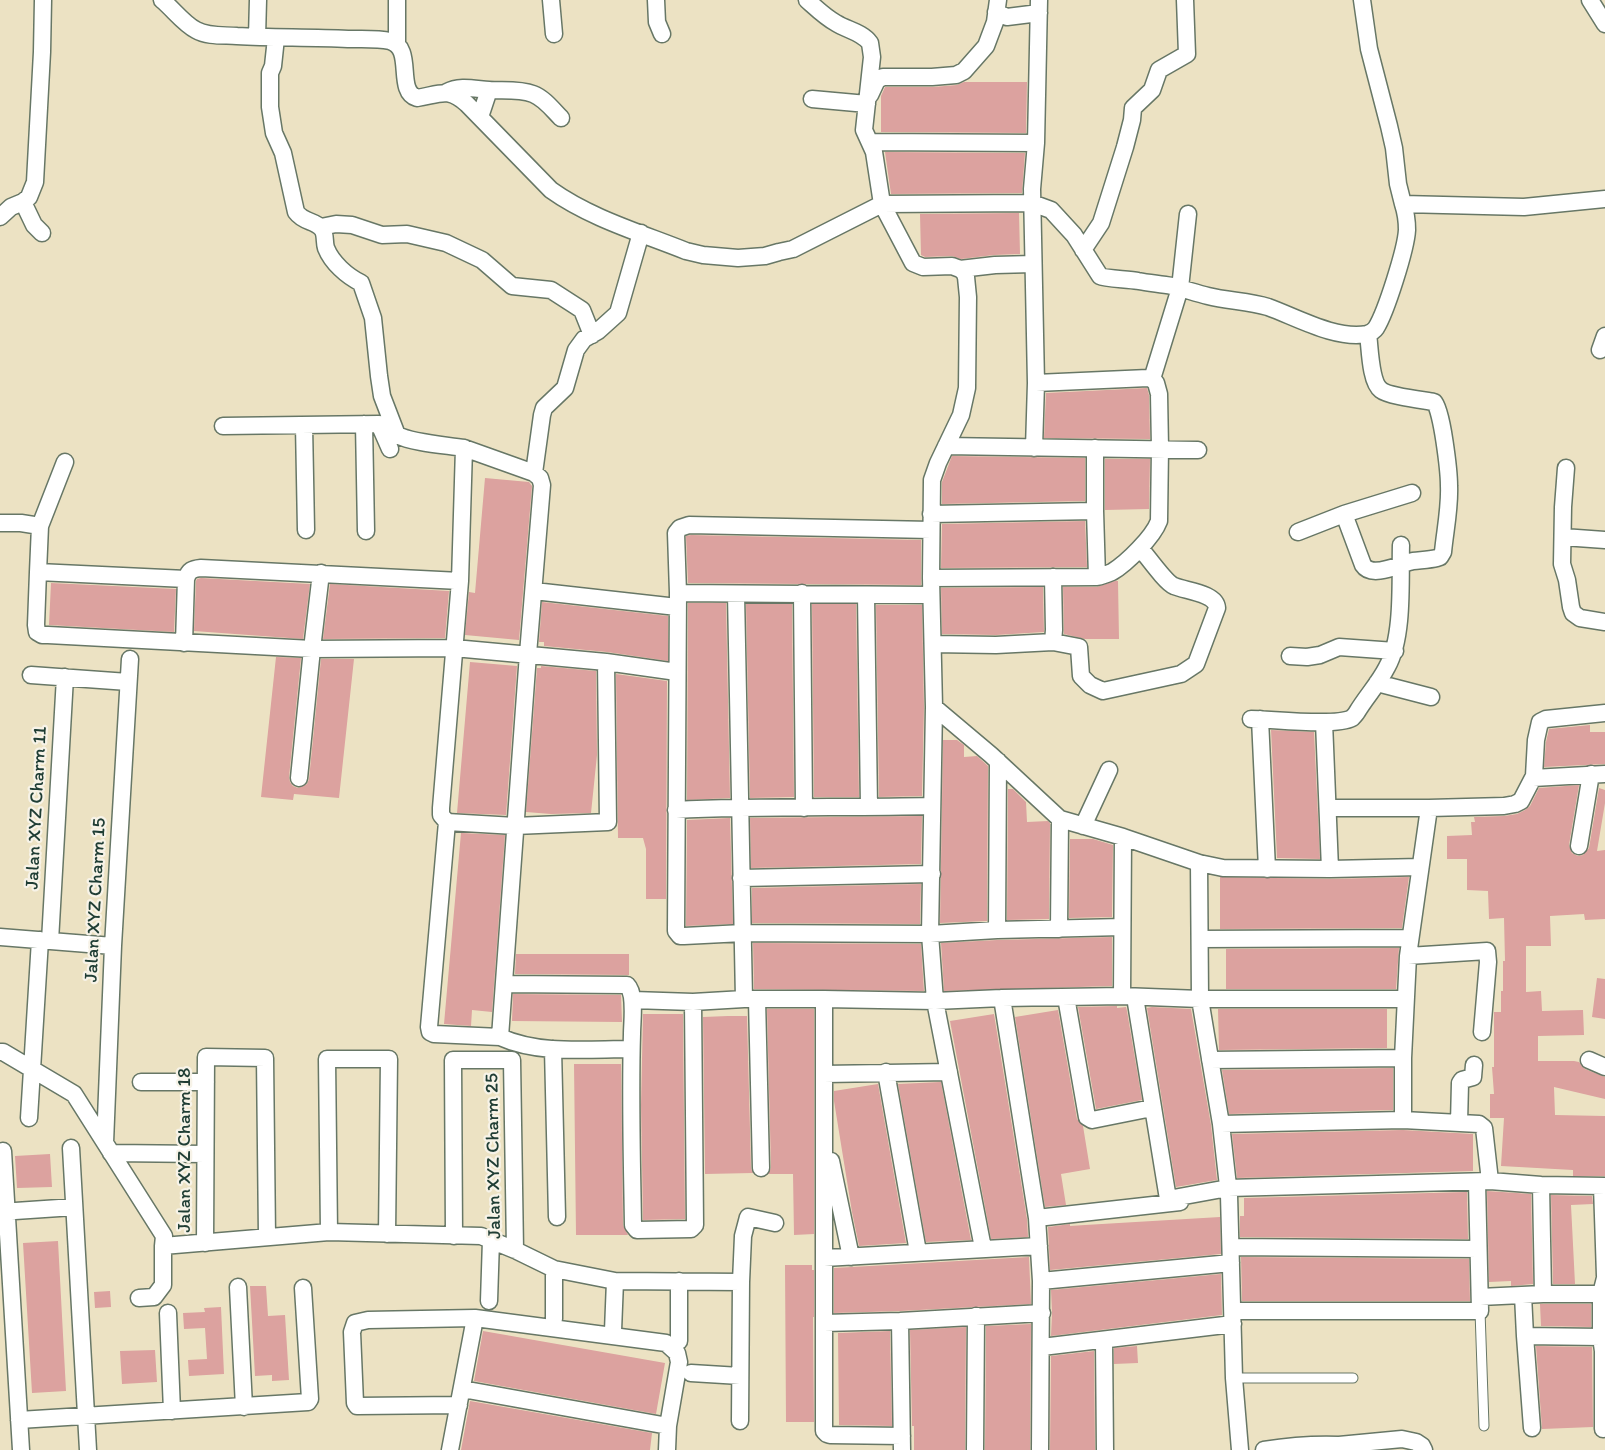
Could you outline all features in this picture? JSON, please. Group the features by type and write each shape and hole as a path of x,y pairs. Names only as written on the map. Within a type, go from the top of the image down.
{"street":[{"path":"0,217 10,207 24,202 29,197 34,182 42,52 43,0"},
{"path":"162,0 195,30 208,35 381,40 397,44"},
{"path":"257,37 258,0"},
{"path":"397,0 397,44 400,47 408,90 412,97 417,98 462,88 526,92 535,94 561,118"},
{"path":"551,0 554,34"},
{"path":"656,0 657,22 662,34"},
{"path":"807,0 836,23 863,36 870,43 872,57 864,130 874,152 882,204 913,263 923,267 952,266 964,272 966,277 968,297 967,388 961,415 932,480 930,578 934,708 930,934 935,1001 983,1248"},
{"path":"1083,250 1101,223 1125,147 1133,108 1152,90 1159,70 1187,54 1185,0"},
{"path":"447,92 459,97 551,190 583,210 686,251 703,255 738,258 764,256 793,249 882,204 1032,203 1051,210 1074,235 1103,278 1123,278 1237,300 1266,307 1332,332 1368,334 1374,330 1378,323 1389,297 1407,232 1406,216 1398,184 1394,148 1369,49 1362,0"},
{"path":"1590,0 1605,24"},
{"path":"867,104 872,88 880,78 948,76 964,71 986,46 995,22 997,6"},
{"path":"997,6 1007,17 1039,7 1036,143 1032,203 1036,383 1034,448"},
{"path":"276,38 274,66 270,73 270,107 274,133 283,154 296,212 300,218 321,227 336,224 352,225 382,235 407,234 446,243 482,260 512,286 551,290 582,310 592,335"},
{"path":"480,117 488,90"},
{"path":"812,99 867,104"},
{"path":"870,142 1036,143"},
{"path":"1403,204 1524,207 1605,199"},
{"path":"24,202 34,225 42,234"},
{"path":"1152,379 1180,288 1188,214"},
{"path":"321,227 324,232 325,245 330,256 349,277 361,283 373,318 382,396 397,435 464,448 534,473 540,478 542,485 500,1036"},
{"path":"534,473 544,408 565,388 576,350 584,339 592,335 618,313 641,233"},
{"path":"960,269 995,265 1033,264"},
{"path":"1344,514 1365,569 1382,571 1414,561 1437,558 1443,552 1449,486 1441,421 1436,404 1434,402 1385,393 1377,386 1373,376 1368,334"},
{"path":"930,578 1097,578 1112,572 1140,548 1157,526 1159,521 1160,448 1159,394 1156,383 1152,379 1036,383"},
{"path":"364,424 366,531"},
{"path":"223,426 379,424 390,448"},
{"path":"304,425 306,530"},
{"path":"365,449 415,448 437,444"},
{"path":"946,446 1198,450"},
{"path":"464,448 460,581 441,808 441,815 447,822 428,1027 430,1032 434,1034 500,1036 518,1043 553,1049 631,1049"},
{"path":"1095,448 1097,578"},
{"path":"65,462 40,526 36,625 37,632 42,635 312,649 454,648 606,662 677,672"},
{"path":"1566,468 1562,564 1573,613 1580,618 1605,622"},
{"path":"1298,532 1344,514 1412,493"},
{"path":"1095,511 931,522 700,525 683,526 676,533 678,600 676,932 680,936 743,932 930,934 997,930 1122,927"},
{"path":"0,523 21,523 40,526"},
{"path":"1563,537 1605,540"},
{"path":"1267,870 1255,719 1324,722 1347,720 1352,717 1387,667 1394,651 1398,628 1401,545"},
{"path":"933,644 996,645 1053,642 1079,647 1081,676 1090,685 1103,690 1181,674 1196,664 1217,608 1216,604 1210,597 1172,585 1140,548"},
{"path":"184,643 186,579 192,569 321,573 460,581"},
{"path":"38,572 186,579"},
{"path":"300,778 321,573"},
{"path":"1053,577 1053,642"},
{"path":"534,590 678,600 736,594 931,595"},
{"path":"802,593 804,808"},
{"path":"736,594 743,932 751,999 761,1168"},
{"path":"866,595 868,807"},
{"path":"1290,656 1306,657 1320,655 1339,648 1394,651"},
{"name":"Jalan XYZ Charm 15","path":"108,1148 113,946 130,659"},
{"path":"447,822 516,826 607,823 609,820 606,662"},
{"path":"31,675 128,682"},
{"name":"Jalan XYZ Charm 11","path":"29,1118 65,677"},
{"path":"1376,683 1431,696"},
{"path":"934,708 998,761 1060,819 1222,868 1267,870 1420,867"},
{"path":"1328,808 1429,808 1515,804 1520,801 1533,778 1540,722 1546,718 1605,713"},
{"path":"1324,722 1330,869"},
{"path":"997,930 998,761"},
{"path":"1083,826 1110,770"},
{"path":"1533,778 1598,774 1579,846"},
{"path":"676,810 740,807 932,806"},
{"path":"1404,1120 1403,1058 1408,956 1429,808"},
{"path":"1059,929 1060,819"},
{"path":"1123,837 1122,927 1129,996 1168,1199 1228,1192 1484,1182 1603,1186 1604,1283 1601,1337 1603,1351 1603,1430"},
{"path":"1199,862 1200,999 1221,1124 1228,1192 1234,1378 1240,1450"},
{"path":"741,878 932,874"},
{"path":"0,937 113,946"},
{"path":"1200,939 1410,938"},
{"path":"1408,956 1487,951 1488,962 1482,1032"},
{"path":"504,984 627,985 631,990 633,1000 631,1049 633,1225 637,1230 692,1228 695,1225 693,1002"},
{"path":"633,1000 693,1002 751,999 935,1001 1129,996 1200,999 1406,999"},
{"path":"1066,997 1087,1116 1092,1120 1152,1108"},
{"path":"1002,998 1037,1218 1042,1281 1040,1450"},
{"path":"824,999 824,1431 826,1434 902,1443 900,1321"},
{"path":"553,1049 557,1217"},
{"path":"0,1052 74,1094 164,1236 163,1285 154,1297 138,1298"},
{"name":"Jalan XYZ Charm 18","path":"205,1243 206,1057 265,1058 267,1237"},
{"path":"329,1232 327,1058 389,1059 387,1234"},
{"path":"1210,1060 1403,1058"},
{"name":"Jalan XYZ Charm 25","path":"454,1236 453,1060 512,1060 515,1250"},
{"path":"1589,1060 1605,1066"},
{"path":"1459,1123 1460,1083 1462,1080 1473,1077 1474,1065"},
{"path":"886,1072 918,1252"},
{"path":"824,1074 949,1072"},
{"path":"141,1082 206,1082"},
{"path":"1221,1124 1404,1120 1479,1124 1484,1128 1484,1182 1478,1248 1480,1304"},
{"path":"824,1129 851,1257"},
{"path":"71,1148 88,1450"},
{"path":"108,1148 205,1154"},
{"path":"4,1152 3,1212 21,1450"},
{"path":"1541,1185 1543,1294"},
{"path":"1037,1218 1228,1192"},
{"path":"3,1212 74,1207"},
{"path":"740,1421 740,1282 743,1236 748,1217 775,1223"},
{"path":"163,1246 329,1232 481,1236 515,1250 554,1270 616,1280 740,1282"},
{"path":"489,1301 491,1240"},
{"path":"824,1258 1039,1246"},
{"path":"1042,1281 1231,1255 1478,1248"},
{"path":"554,1270 554,1319"},
{"path":"613,1331 616,1280"},
{"path":"679,1282 679,1341"},
{"path":"1042,1347 1104,1340 1233,1318 1480,1304 1604,1283"},
{"path":"238,1287 244,1407"},
{"path":"19,1420 244,1407 302,1403 310,1400 303,1288"},
{"path":"1523,1296 1532,1428"},
{"path":"168,1313 172,1411"},
{"path":"824,1323 1042,1313"},
{"path":"975,1450 976,1316"},
{"path":"450,1450 475,1318"},
{"path":"666,1450 668,1426 679,1362 677,1353 666,1343 475,1318 368,1320 356,1323 352,1332 355,1403 357,1406 461,1397 668,1426"},
{"path":"1525,1336 1601,1337"},
{"path":"1104,1340 1105,1450"},
{"path":"691,1373 740,1376"},
{"path":"1264,1450 1288,1446 1340,1447 1402,1439 1416,1442 1424,1450"}],"lane":[{"path":"1480,1304 1484,1426"},
{"path":"1234,1378 1354,1378"}],"building":[{"path":"964,82 1027,82 1026,133 881,132 881,96 885,87 933,87 957,85"},
{"path":"885,152 1025,153 1022,193 891,194"},
{"path":"1019,213 1020,254 961,259 952,256 925,257 921,255 920,214"},
{"path":"1147,388 1149,395 1150,439 1044,438 1046,393"},
{"path":"952,456 1085,458 1085,501 942,504 942,482"},
{"path":"1105,459 1150,459 1149,509 1105,510"},
{"path":"485,478 529,482 532,486 519,640 465,635 469,592 475,593"},
{"path":"1085,521 1087,567 941,568 942,524"},
{"path":"686,536 921,540 921,585 688,583"},
{"path":"201,578 310,584 303,639 194,631 196,581"},
{"path":"1118,581 1119,639 1085,639 1064,634 1063,587 1097,587"},
{"path":"51,583 176,589 174,632 49,625"},
{"path":"330,584 449,591 445,638 323,639"},
{"path":"1043,587 1044,632 996,635 942,634 941,588"},
{"path":"542,602 668,616 668,661 607,652 544,646 544,642 539,642"},
{"path":"688,603 726,603 730,798 687,800"},
{"path":"746,604 792,604 794,797 750,798"},
{"path":"812,604 856,604 859,797 814,797"},
{"path":"876,605 922,605 924,707 922,796 879,797"},
{"path":"276,657 301,658 289,777 293,786 298,788 307,784 309,779 321,659 354,659 339,798 294,794 293,800 261,797"},
{"path":"470,662 517,666 506,815 457,813"},
{"path":"541,666 596,671 597,755 591,813 551,814 526,812 537,668 541,668"},
{"path":"616,674 667,681 666,899 646,899 646,849 643,838 618,838"},
{"path":"1590,725 1590,732 1605,732 1605,764 1544,767 1549,729"},
{"path":"1271,730 1314,732 1320,859 1277,858"},
{"path":"943,740 957,740 964,745 964,757 977,756 988,766 987,921 940,923"},
{"path":"1579,785 1569,845 1572,853 1578,856 1583,855 1589,848 1599,788 1605,790 1605,803 1597,851 1605,850 1605,919 1585,920 1584,914 1550,916 1551,946 1526,946 1526,992 1541,991 1542,1011 1583,1010 1584,1035 1538,1036 1538,1061 1579,1062 1585,1069 1605,1077 1605,1099 1554,1087 1555,1115 1605,1116 1605,1176 1573,1176 1573,1170 1501,1166 1504,1118 1490,1118 1490,1094 1494,1094 1492,1067 1494,1067 1494,1012 1501,1012 1501,991 1503,991 1503,961 1505,961 1504,918 1489,919 1488,891 1467,890 1467,859 1447,859 1447,836 1472,835 1471,822 1475,822 1474,817 1517,814 1530,806 1539,788"},
{"path":"1008,789 1013,789 1026,802 1027,822 1048,821 1050,823 1049,919 1007,920"},
{"path":"922,816 921,864 751,868 750,818"},
{"path":"730,818 733,924 686,926 687,820"},
{"path":"461,833 505,835 492,1012 472,1010 471,1026 444,1024"},
{"path":"1070,839 1093,839 1113,845 1112,917 1069,918"},
{"path":"1220,877 1330,879 1409,877 1402,928 1220,929"},
{"path":"921,884 920,924 752,923 752,888"},
{"path":"1112,937 1112,986 944,991 941,943"},
{"path":"753,943 921,944 924,991 754,989"},
{"path":"1399,948 1396,989 1226,989 1226,949"},
{"path":"516,954 629,954 629,975 515,974"},
{"path":"1597,978 1605,979 1605,1019 1592,1017"},
{"path":"513,994 621,995 622,1022 512,1021"},
{"path":"1117,1006 1117,1008 1126,1007 1142,1100 1096,1109 1078,1007"},
{"path":"1147,1008 1191,1009 1211,1125 1217,1180 1176,1187"},
{"path":"767,1009 814,1009 814,1234 794,1235 793,1174 768,1174 771,1168"},
{"path":"1218,1009 1387,1009 1387,1048 1219,1050"},
{"path":"1058,1010 1077,1119 1083,1126 1090,1169 1061,1174 1066,1205 1045,1207 1015,1017"},
{"path":"643,1014 683,1014 685,1219 643,1220 641,1105"},
{"path":"994,1014 1027,1219 1028,1237 991,1239 950,1021"},
{"path":"747,1016 751,1168 753,1173 705,1174 703,1017"},
{"path":"574,1064 621,1064 623,1225 628,1235 576,1235"},
{"path":"1393,1068 1393,1110 1229,1114 1222,1070"},
{"path":"941,1082 971,1240 926,1242 898,1084"},
{"path":"878,1084 906,1243 859,1246 834,1101 834,1091"},
{"path":"1403,1130 1473,1134 1473,1171 1237,1178 1232,1134"},
{"path":"50,1154 52,1187 17,1188 15,1156"},
{"path":"1487,1191 1531,1194 1533,1284 1511,1286 1511,1281 1489,1282"},
{"path":"1467,1192 1468,1239 1240,1237 1240,1216 1244,1216 1244,1198"},
{"path":"1551,1195 1592,1196 1593,1204 1571,1205 1575,1284 1553,1284"},
{"path":"1220,1217 1221,1254 1050,1270 1048,1227 1070,1224 1070,1226"},
{"path":"58,1241 66,1391 32,1393 23,1243"},
{"path":"1029,1257 1031,1304 834,1313 834,1268"},
{"path":"1241,1257 1469,1259 1470,1301 1242,1301"},
{"path":"785,1265 812,1265 812,1270 814,1270 814,1422 786,1422"},
{"path":"1221,1274 1222,1315 1051,1336 1051,1290"},
{"path":"250,1286 266,1286 268,1316 285,1315 289,1380 272,1381 272,1375 255,1376"},
{"path":"110,1291 111,1307 95,1308 94,1292"},
{"path":"1540,1304 1591,1304 1591,1327 1541,1326"},
{"path":"221,1307 224,1374 189,1376 188,1360 207,1359 205,1328 184,1329 183,1313 205,1312 204,1308"},
{"path":"1031,1324 1030,1450 985,1450 986,1326"},
{"path":"966,1327 965,1450 914,1450 910,1330"},
{"path":"483,1331 665,1363 656,1414 474,1381"},
{"path":"890,1331 892,1426 839,1425 838,1333"},
{"path":"1137,1346 1138,1363 1114,1364 1114,1348"},
{"path":"1536,1346 1592,1347 1593,1427 1542,1429"},
{"path":"155,1350 157,1382 122,1384 120,1351"},
{"path":"1094,1351 1095,1450 1050,1450 1051,1356"},
{"path":"470,1401 652,1433 650,1450 461,1450"}]}
